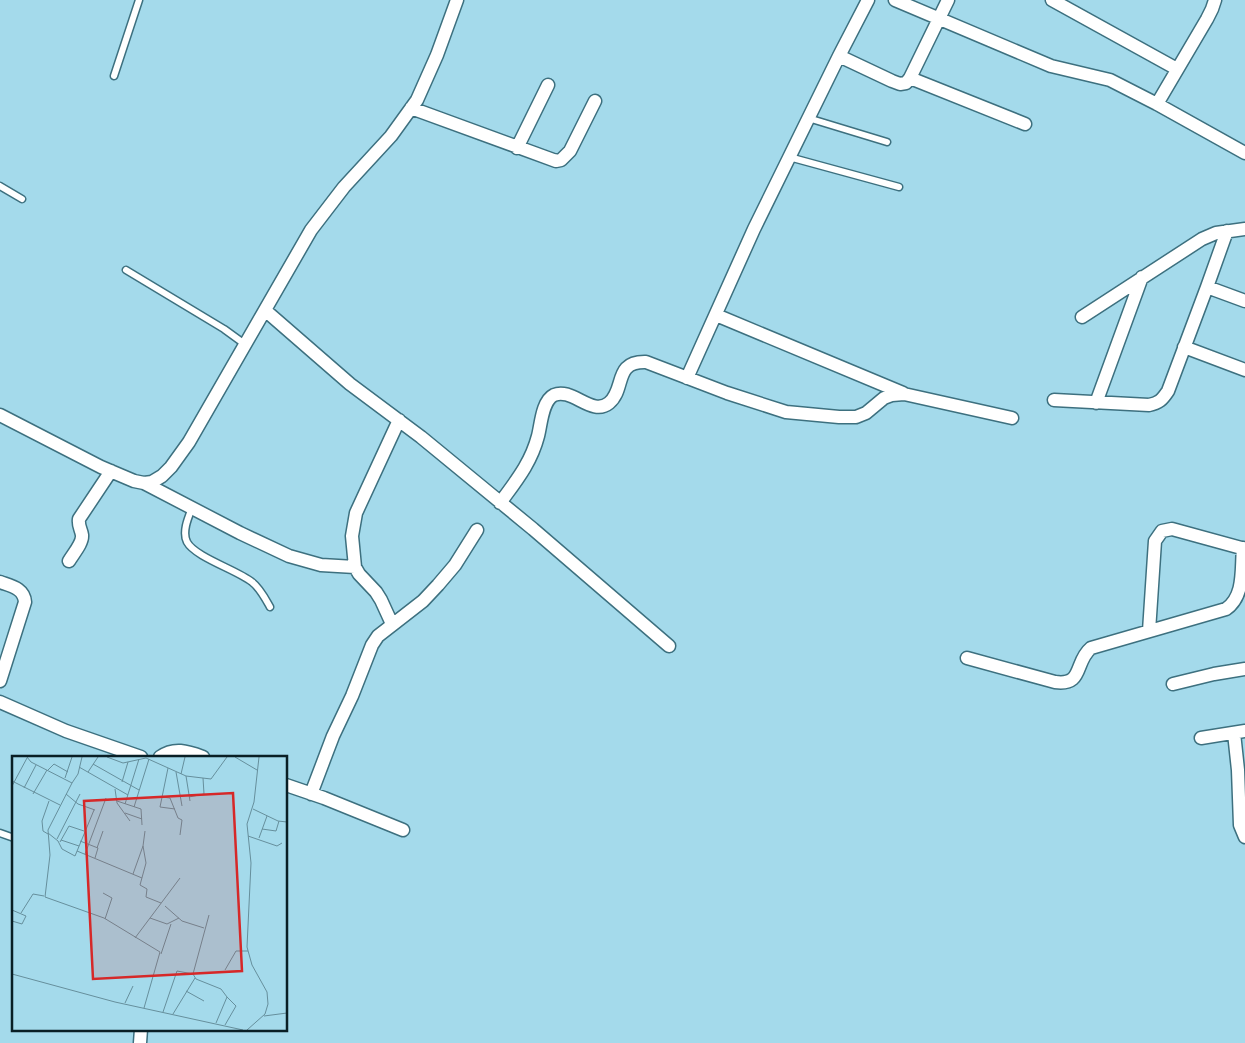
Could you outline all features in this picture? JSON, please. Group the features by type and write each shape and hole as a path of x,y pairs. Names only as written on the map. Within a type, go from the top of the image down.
{"street":[{"path":"0,415 134,482 152,482 162,476 189,442 311,230 324,212 391,136 411,108 425,83 457,0"},
{"path":"687,378 754,229 868,0"},
{"path":"895,0 1051,66 1086,75 1100,76 1110,80 1245,153"},
{"path":"839,56 900,84 906,83 948,0"},
{"path":"1052,0 1177,69"},
{"path":"1157,104 1212,9 1215,0"},
{"path":"910,78 1025,124"},
{"path":"518,148 548,85"},
{"path":"411,108 548,160 561,160 570,151 595,102"},
{"path":"1082,317 1202,239 1216,233 1245,229"},
{"path":"1054,400 1149,405 1163,400 1227,231"},
{"path":"1096,403 1142,277"},
{"path":"1207,287 1245,301"},
{"path":"266,311 350,384 399,420 500,502 669,646"},
{"path":"716,315 904,394 1012,418"},
{"path":"1184,347 1245,370"},
{"path":"500,502 522,474 531,457 545,408 551,396 559,393 589,405 603,406 608,404 613,398 625,369 630,364 637,362 646,362 727,393 786,412 856,417 866,413 884,398 904,394"},
{"path":"392,624 382,600 355,567 352,536 356,513 399,420"},
{"path":"69,561 82,541 82,535 78,526 80,520 110,471"},
{"path":"144,483 289,556 321,565 355,567"},
{"path":"968,658 1063,683 1070,682 1076,677 1086,653 1091,648 1226,609 1233,604 1239,592 1244,549 1172,529 1162,531 1154,541 1149,631"},
{"path":"311,794 332,736 352,696 369,651 378,636 423,601 438,585 455,565 477,530"},
{"path":"0,582 22,591 25,596 25,602 0,681"},
{"path":"1173,684 1245,669"},
{"path":"0,702 66,732 138,756"},
{"path":"1201,738 1239,732 1240,825 1245,837"},
{"path":"161,756 167,752 179,750 200,756"},
{"path":"288,786 403,830"},
{"path":"140,1043 141,1030"}],"lane":[{"path":"114,76 139,0"},
{"path":"808,118 887,142"},
{"path":"789,157 899,188"},
{"path":"0,186 22,200"},
{"path":"126,270 224,329 246,345"},
{"path":"192,508 186,525 185,535 190,547 244,576 254,584 270,607"},
{"path":"0,833 12,837"}]}
